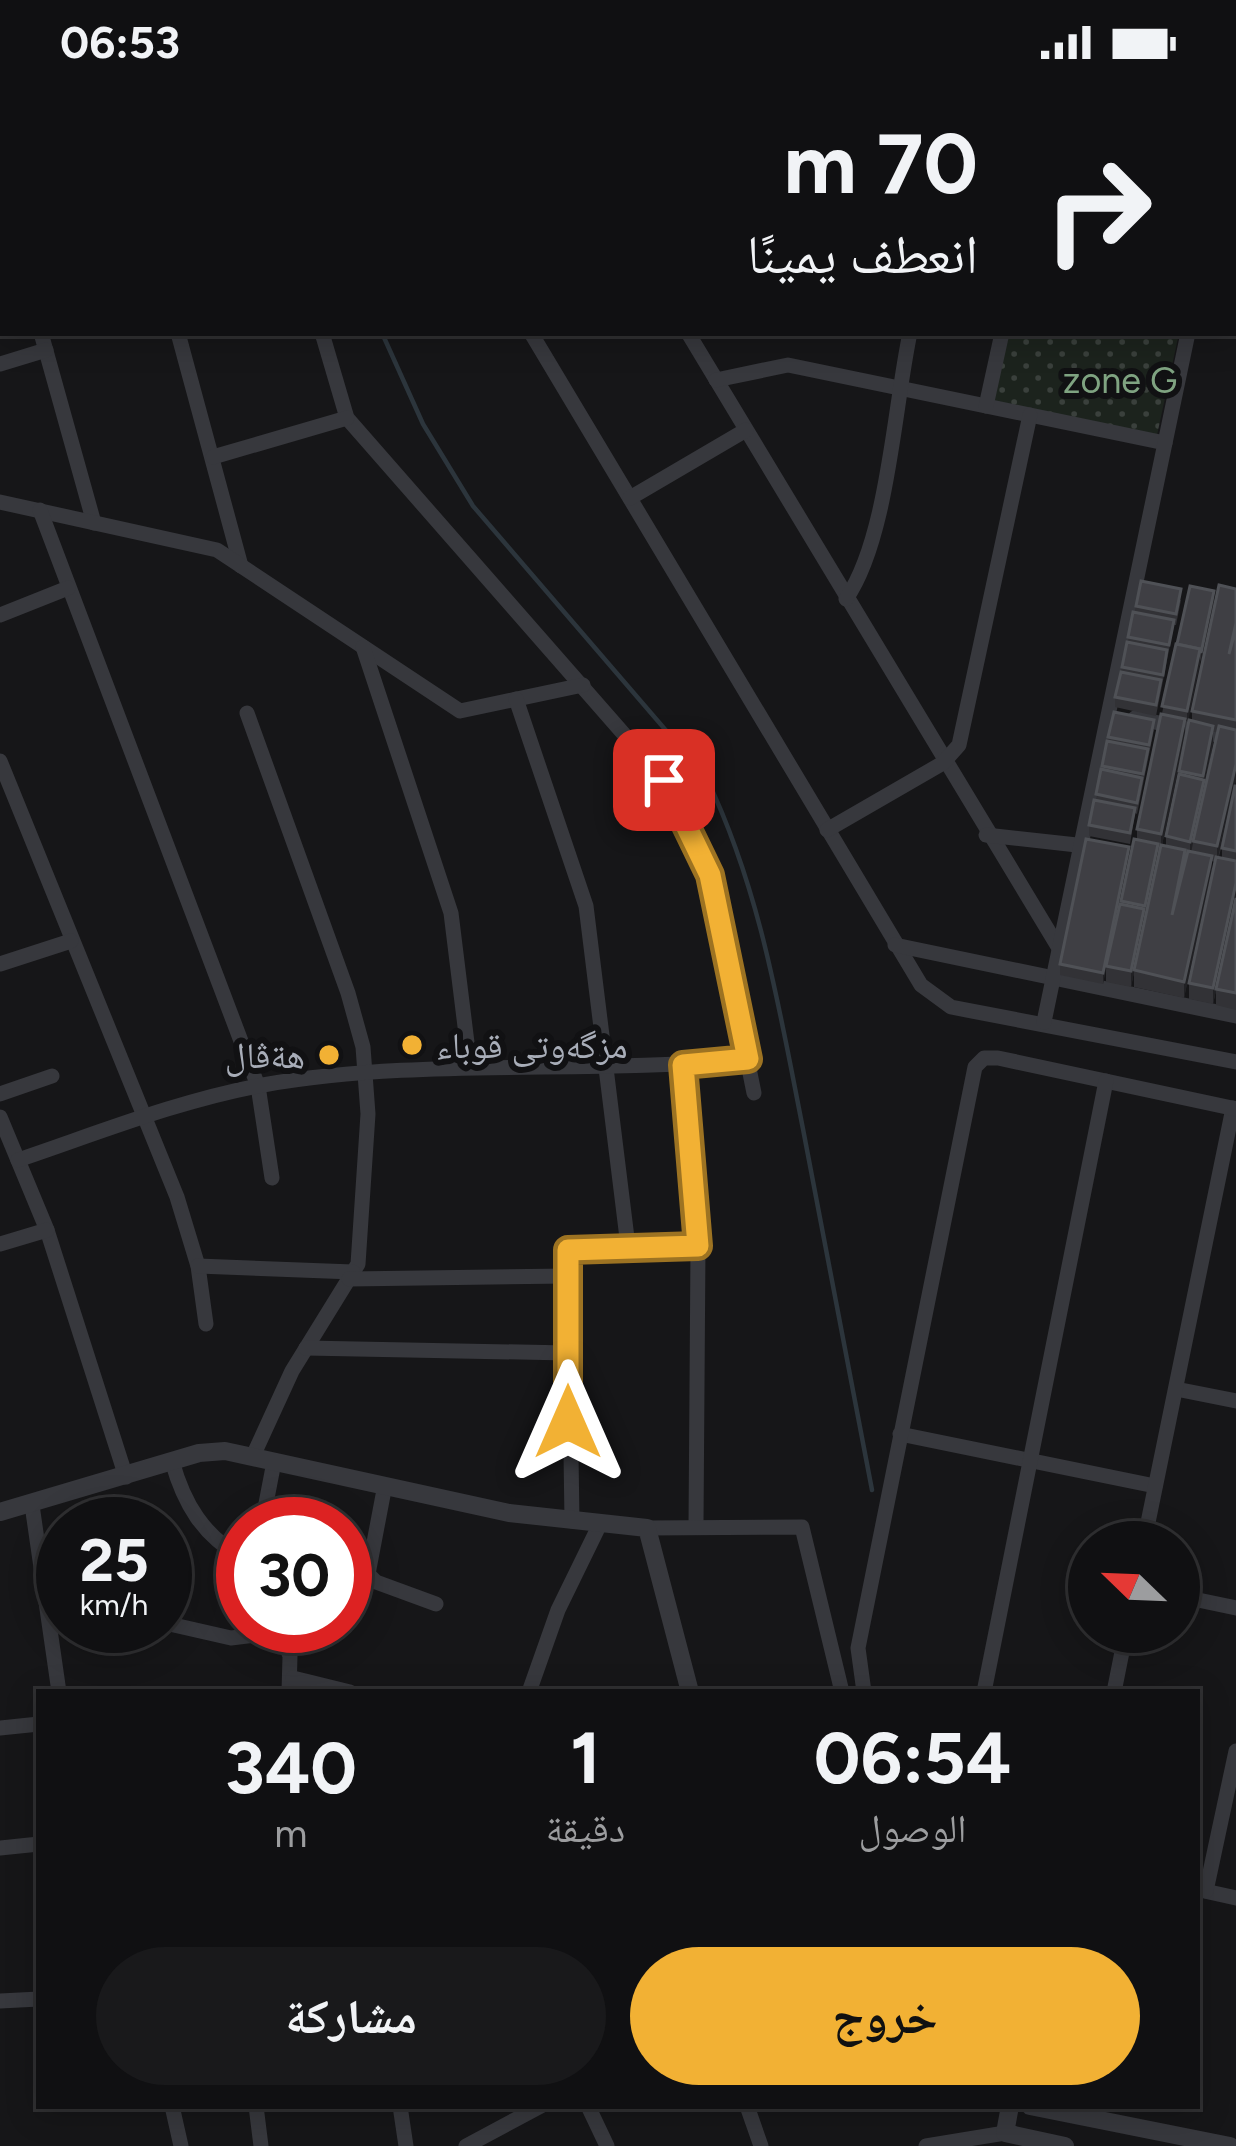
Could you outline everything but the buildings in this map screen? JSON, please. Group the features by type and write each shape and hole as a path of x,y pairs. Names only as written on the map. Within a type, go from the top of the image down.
{"street":[{"path":"42,336 94,523"},
{"path":"179,336 241,566"},
{"path":"323,336 347,418 664,780 710,875 754,1093"},
{"path":"533,336 921,985 950,1007 1236,1062"},
{"path":"690,336 986,835 1060,950"},
{"path":"846,599 862,573 910,336"},
{"path":"986,406 1001,336"},
{"path":"1045,1022 1186,336"},
{"path":"0,364 46,350"},
{"path":"716,380 788,365 1165,443"},
{"path":"827,830 943,763 959,745 1030,415"},
{"path":"213,457 347,418"},
{"path":"630,498 746,430"},
{"path":"0,502 217,550 460,712 583,685"},
{"path":"40,510 258,1086 272,1178"},
{"path":"1136,584 1156,588"},
{"path":"0,615 68,588"},
{"path":"363,647 451,913 470,1067"},
{"path":"516,699 586,906 628,1246"},
{"path":"247,712 332,944 367,1072 366,1170 351,1275 306,1348 253,1456"},
{"path":"1109,712 1236,739"},
{"path":"0,761 145,1117 198,1266 206,1324"},
{"path":"986,835 1081,847 1106,845"},
{"path":"0,964 71,941"},
{"path":"895,945 1236,1016"},
{"path":"864,1689 858,1648 975,1067 983,1058 1234,1109 1148,1521"},
{"path":"18,1160 145,1117 258,1086 367,1072 683,1065 748,1059"},
{"path":"683,1065 698,1246 696,1525"},
{"path":"0,1094 52,1076"},
{"path":"985,1689 1106,1081"},
{"path":"0,1117 47,1230 126,1477"},
{"path":"0,1244 47,1230"},
{"path":"572,1521 568,1250 698,1246"},
{"path":"198,1266 351,1275 568,1276"},
{"path":"306,1348 568,1353"},
{"path":"1176,1389 1236,1402"},
{"path":"900,1434 1155,1486"},
{"path":"0,1510 32,1505 172,1461 225,1451 384,1490 572,1521 646,1528 798,1525 806,1530 841,1689"},
{"path":"172,1461 189,1509 216,1538"},
{"path":"267,1497 274,1462"},
{"path":"384,1490 368,1574 376,1582 436,1604"},
{"path":"32,1505 36,1521"},
{"path":"530,1689 558,1610 600,1524"},
{"path":"646,1528 689,1689"},
{"path":"1200,1600 1236,1608"},
{"path":"57,1653 59,1689"},
{"path":"285,1653 291,1685 325,1689"},
{"path":"1115,1689 1122,1653"},
{"path":"0,1728 36,1724"},
{"path":"1236,1751 1202,1890 1236,1898"},
{"path":"0,1848 36,1844"},
{"path":"0,2001 36,1999"},
{"path":"173,2109 181,2146"},
{"path":"256,2109 261,2146"},
{"path":"400,2109 406,2146"},
{"path":"466,2146 535,2109"},
{"path":"590,2109 608,2146"},
{"path":"748,2109 760,2146"},
{"path":"1005,2133 1009,2109"},
{"path":"1045,2109 1230,2146"},
{"path":"926,2146 1005,2133 1065,2146"}],"green space":[{"name":"zone G","path":"1008,336 1178,336 1157,435 994,401"}],"waterway":[{"path":"383,336 423,424 473,506 706,777 725,819 776,994 872,1490"}],"place":[{"name":"مزگەوتی قوباء","path":"412,1045"},
{"name":"هةڤال","path":"329,1055"}],"route":[{"path":"568,1422 568,1250 698,1246 683,1065 748,1059 710,875 664,780"}]}
